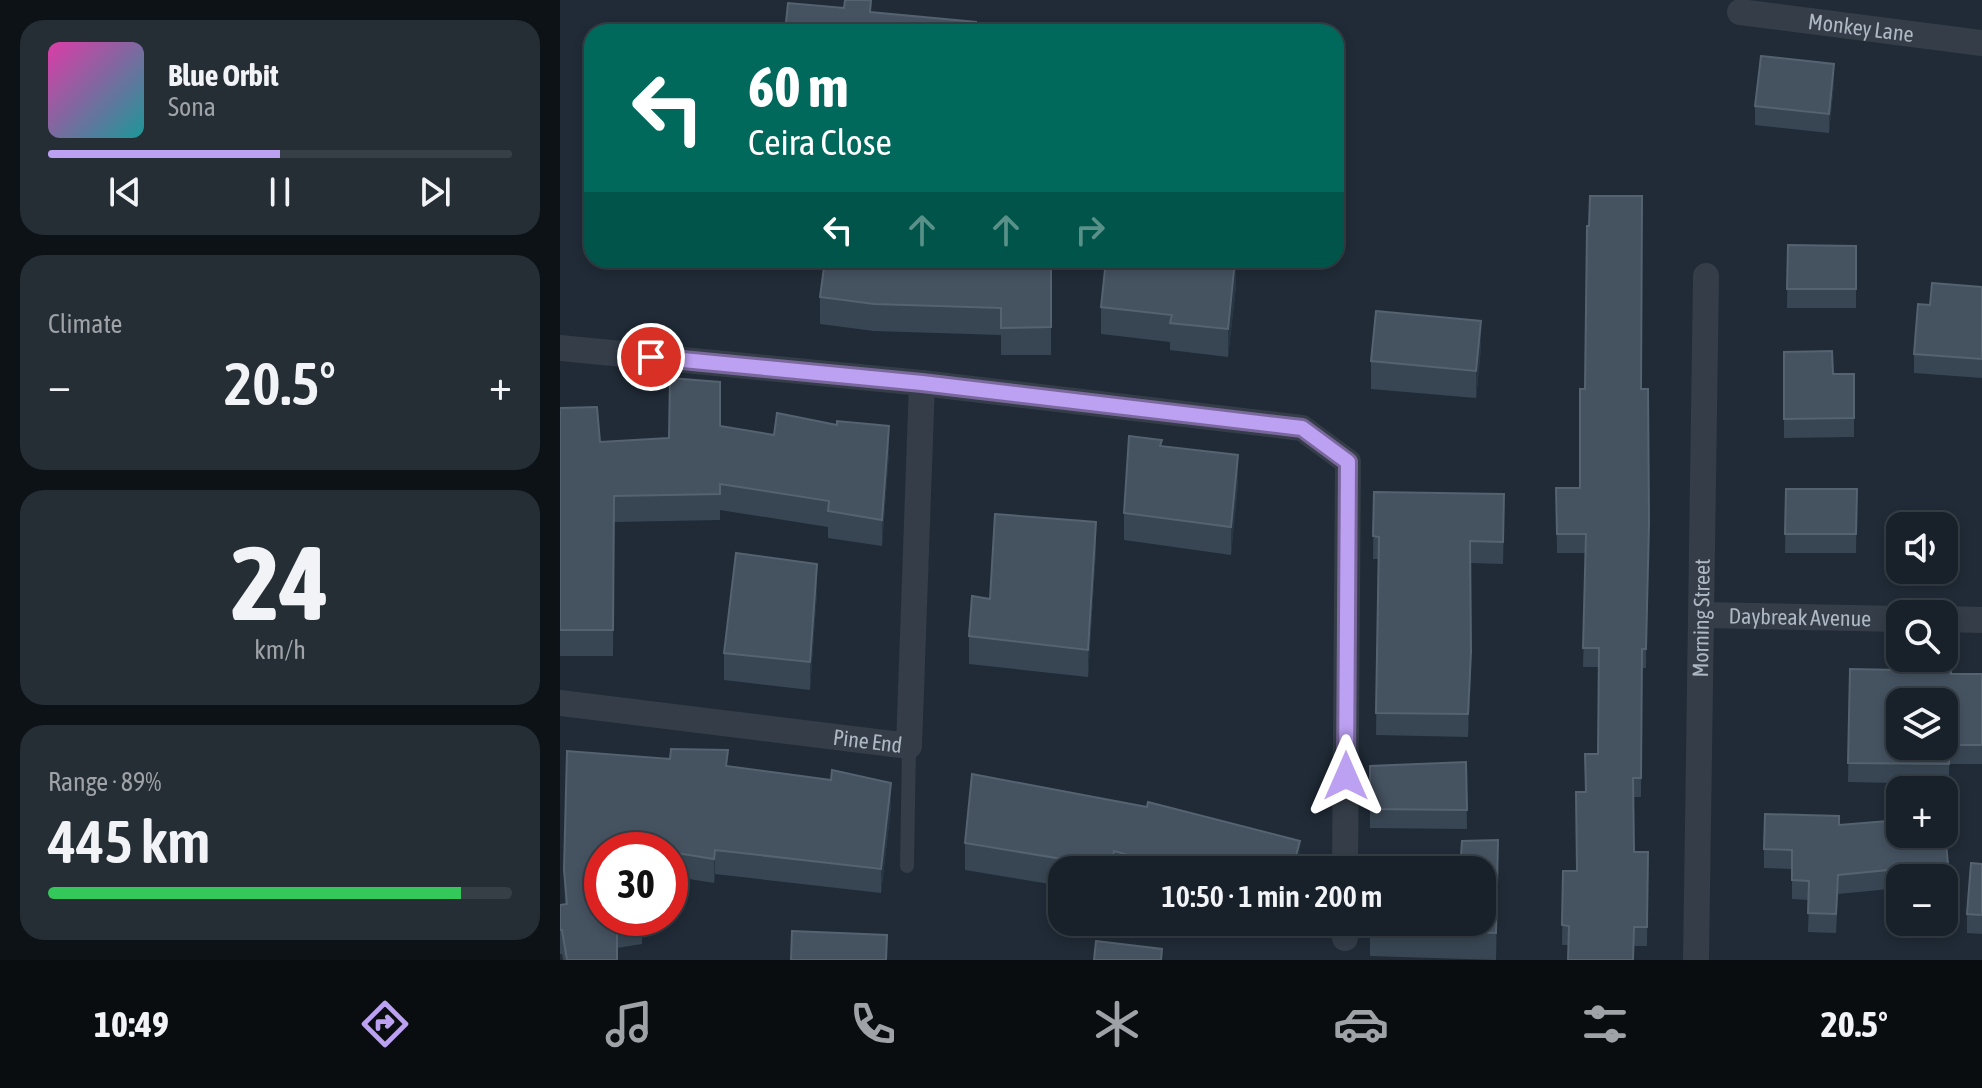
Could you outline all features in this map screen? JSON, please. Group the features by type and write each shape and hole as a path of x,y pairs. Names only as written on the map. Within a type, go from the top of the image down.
{"street":[{"name":"Monkey Lane","path":"1740,12 1982,43"},
{"name":"Morning Street","path":"1696,960 1706,276"},
{"path":"560,348 922,383 1302,428 1348,462 1345,856"},
{"name":"Pine End","path":"560,703 909,746 922,383"},
{"name":"Daybreak Avenue","path":"1702,615 1886,619"},
{"path":"1958,619 1982,620"}],"lane":[{"path":"907,866 909,746"}],"building":[{"path":"845,0 871,0 870,12 976,24 786,24 788,3 844,8"},
{"path":"1761,56 1834,64 1829,114 1755,106"},
{"path":"1590,196 1642,196 1641,389 1648,389 1649,523 1646,649 1642,649 1641,778 1633,778 1634,852 1648,852 1647,927 1634,927 1633,960 1568,960 1569,926 1562,925 1563,871 1577,871 1576,792 1586,792 1585,754 1598,754 1599,648 1583,648 1586,534 1557,534 1556,488 1580,488 1580,389 1585,389"},
{"path":"1788,245 1856,246 1856,289 1787,289"},
{"path":"824,268 1051,268 1051,327 1001,328 1001,308 874,304 820,297"},
{"path":"1105,268 1234,268 1228,329 1170,323 1172,315 1101,307"},
{"path":"1932,283 1982,287 1982,359 1914,354 1918,304 1930,305"},
{"path":"1376,311 1481,321 1476,371 1371,361"},
{"path":"1832,351 1833,374 1854,374 1854,418 1784,419 1784,352"},
{"path":"670,378 720,382 720,426 774,435 777,413 837,425 837,421 889,426 882,520 828,511 829,501 720,484 720,494 614,496 613,630 560,630 560,408 597,407 600,442 669,438"},
{"path":"1129,436 1162,440 1160,446 1238,455 1231,527 1124,513"},
{"path":"1786,489 1857,489 1856,534 1785,534"},
{"path":"1374,492 1504,494 1503,542 1470,541 1468,714 1376,713 1379,537 1373,536"},
{"path":"995,514 1096,522 1088,650 969,636 972,596 990,599"},
{"path":"736,553 817,564 810,662 724,653"},
{"path":"1850,669 1982,674 1982,745 1958,745 1958,688 1886,688 1886,760 1949,760 1949,764 1848,763"},
{"path":"671,749 728,750 726,766 831,780 832,770 891,783 881,869 715,850 714,859 688,855 688,832 584,832 584,936 617,936 617,960 567,960 560,930 560,905 567,904 564,870 567,751 670,759"},
{"path":"1466,762 1467,810 1370,809 1370,766"},
{"path":"972,774 1147,807 1148,802 1300,841 1296,856 1132,856 1114,851 1113,856 1048,857 965,843"},
{"path":"1765,814 1839,816 1839,825 1886,821 1886,848 1947,848 1948,864 1886,864 1886,870 1838,875 1836,914 1808,913 1809,881 1792,880 1792,850 1764,849"},
{"path":"1498,840 1496,933 1496,856 1461,856 1462,841"},
{"path":"1971,863 1982,864 1982,915 1967,914"},
{"path":"792,931 887,935 886,960 791,960"},
{"path":"1096,941 1162,949 1161,960 1094,960"}],"route":[{"path":"651,357 922,383 1302,428 1348,462 1346,776"}]}
